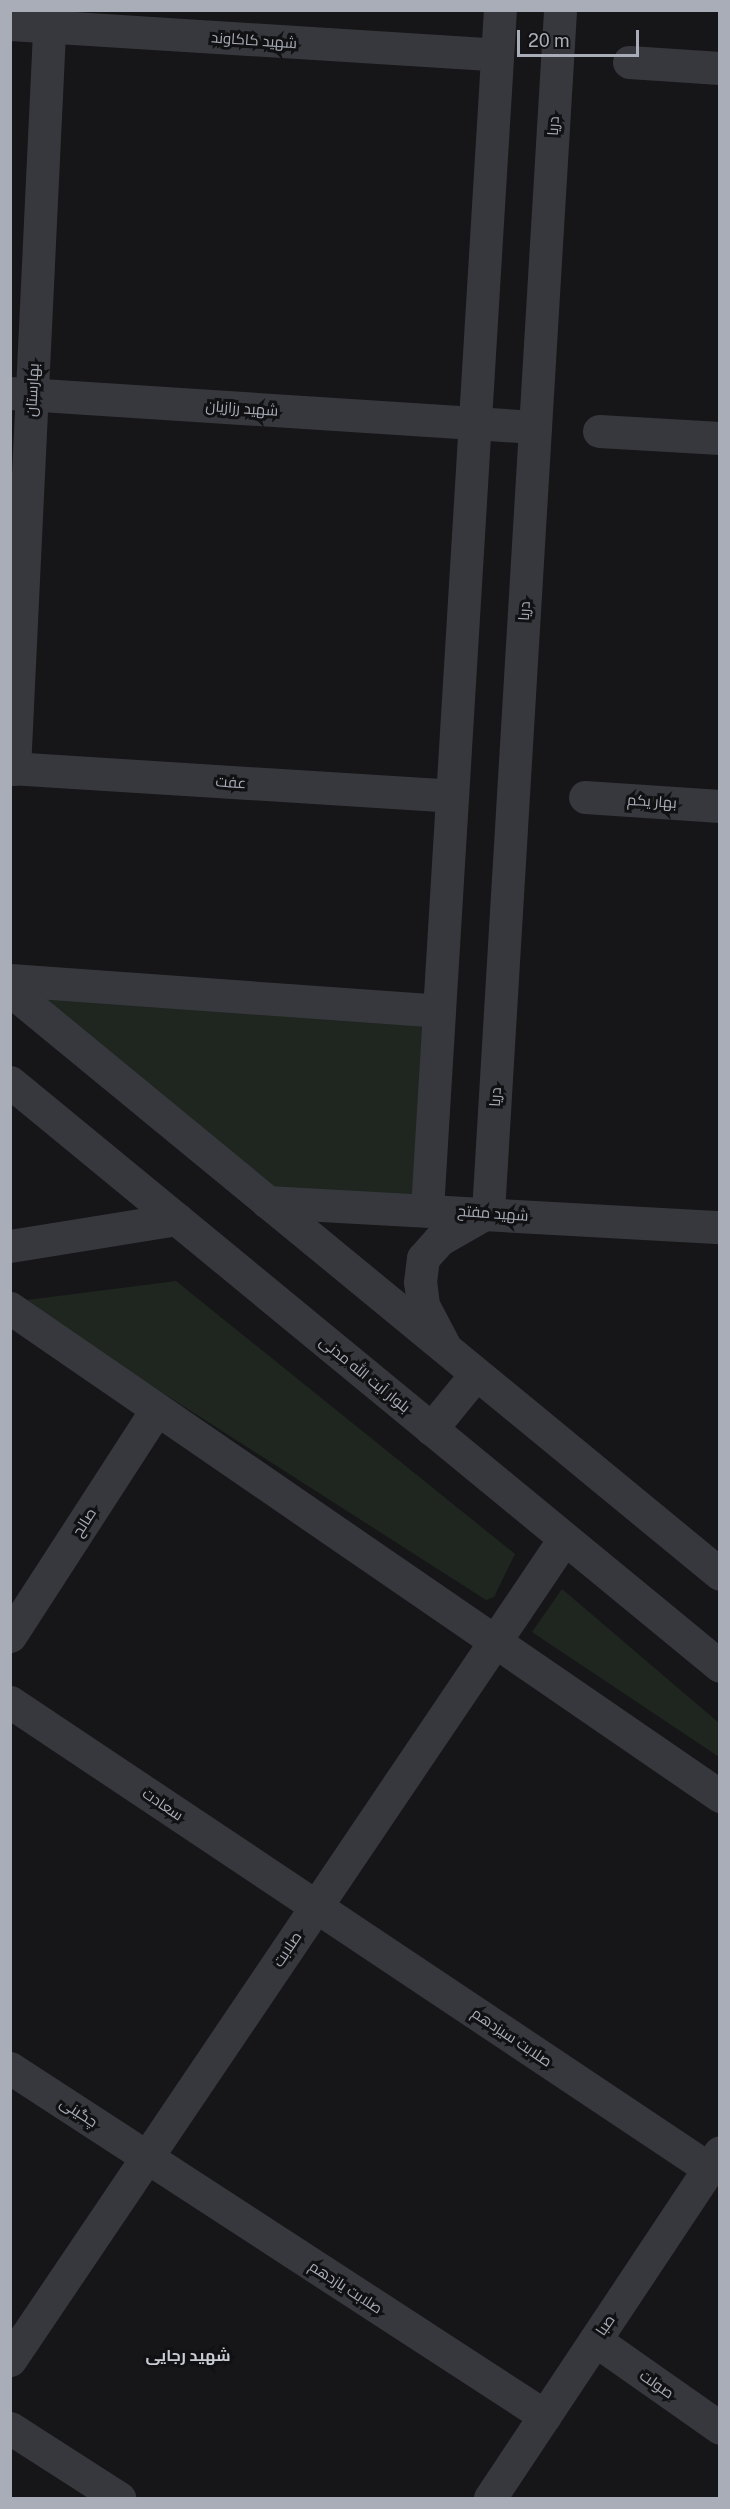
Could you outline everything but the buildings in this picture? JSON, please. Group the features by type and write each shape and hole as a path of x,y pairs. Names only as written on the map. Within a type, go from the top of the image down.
{"street":[{"path":"427,1209 500,10"},
{"name":"دریا","path":"488,1212 560,10"},
{"name":"شهید کاکاوند","path":"10,24 50,19 497,55"},
{"name":"بهارستان","path":"12,769 21,394 50,19"},
{"path":"629,62 720,68"},
{"name":"شهید رزازیان","path":"21,394 536,427"},
{"path":"599,430 720,438"},
{"name":"عفت","path":"12,769 452,796"},
{"name":"بهار یکم","path":"585,797 720,806"},
{"path":"10,980 439,1011"},
{"path":"10,990 720,1574"},
{"name":"بلوار آیت الله مدنی","path":"10,1082 720,1666"},
{"name":"شهید مفتح","path":"267,1202 488,1212 720,1227"},
{"path":"445,1347 423,1305 420,1282 423,1258 439,1240 488,1212"},
{"path":"10,1246 177,1219"},
{"path":"10,1308 720,1797"},
{"path":"431,1429 476,1374"},
{"name":"صالح","path":"10,1636 157,1409"},
{"name":"صلابت","path":"10,2360 564,1539"},
{"name":"سعادت","path":"10,1702 316,1906"},
{"name":"صلابت سیزدهم","path":"316,1906 714,2160"},
{"name":"چگینی","path":"10,2068 147,2157"},
{"name":"صلابت یازدهم","path":"147,2157 545,2416"},
{"name":"صبا","path":"490,2499 714,2160"},
{"name":"صولت","path":"595,2340 720,2428"},
{"path":"10,2428 119,2499"}],"shaded area":[{"path":"11,990 439,1011 427,1209 267,1202"},
{"path":"176,1281 515,1554 494,1597 486,1600 19,1301"},
{"path":"562,1589 719,1723 719,1757 532,1632"}],"district":[{"name":"شهید رجایی","path":"188,2356"}]}
